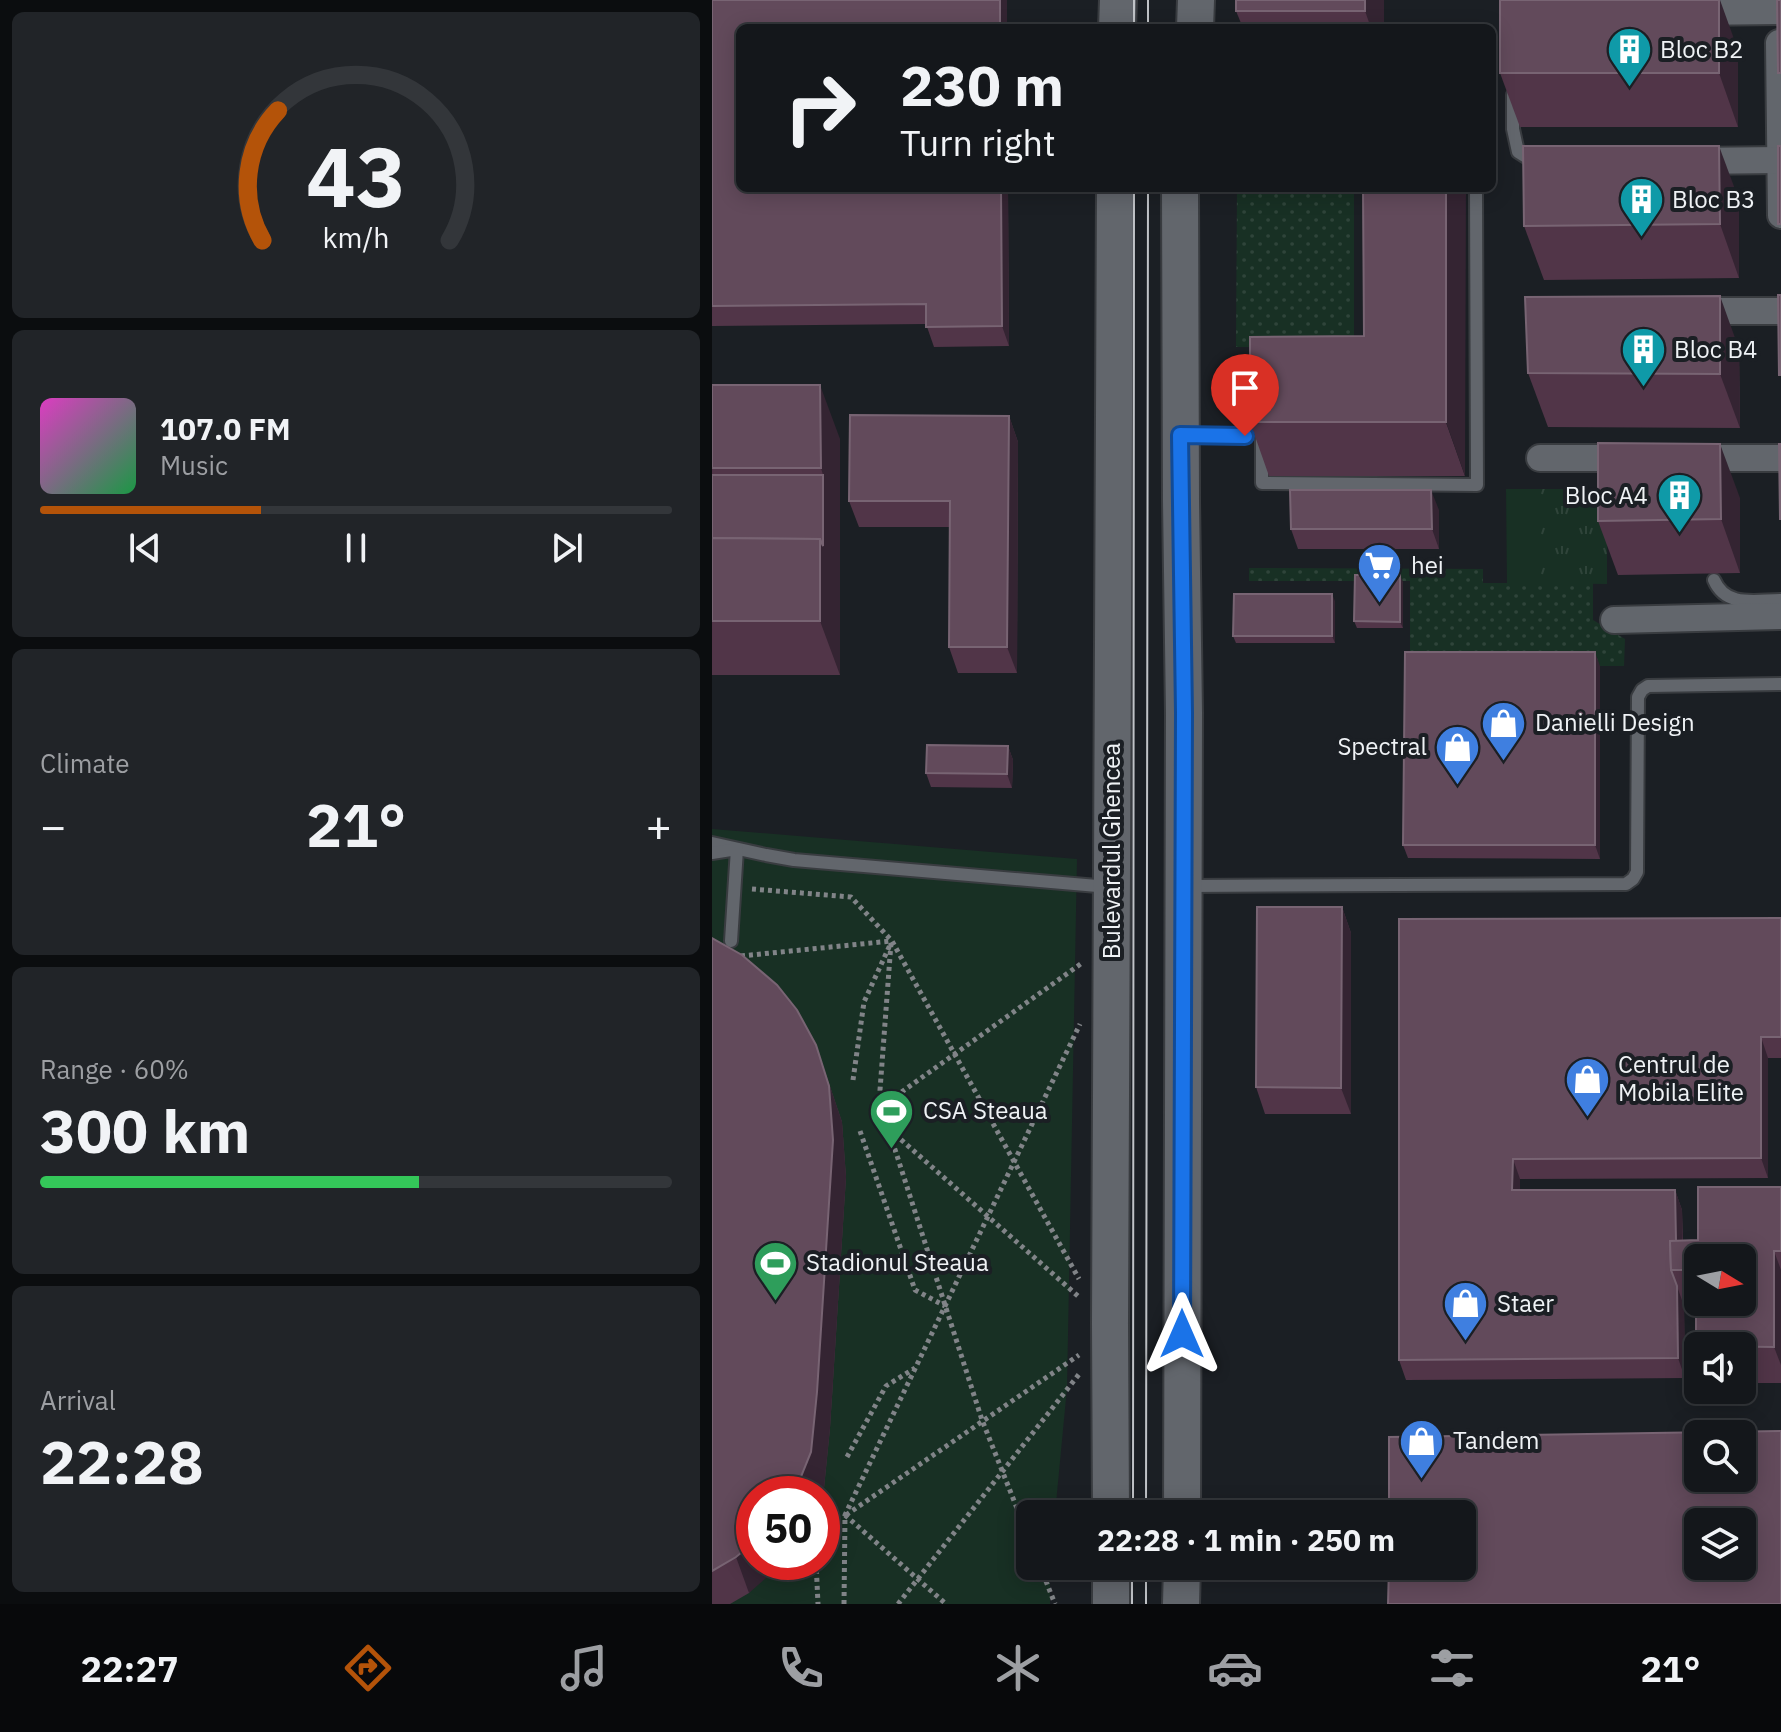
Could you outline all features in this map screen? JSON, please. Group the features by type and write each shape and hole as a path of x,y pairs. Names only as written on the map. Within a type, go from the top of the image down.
{"main road":[{"path":"1117,24 1118,0"},
{"path":"1182,0 1182,24"},
{"path":"1195,24 1196,0"},
{"name":"Bulevardul Ghencea","path":"1111,1500 1107,1325 1115,192"},
{"path":"1180,192 1184,713 1182,1500"},
{"path":"1180,435 1193,403 1194,192"},
{"path":"1111,1580 1111,1604"},
{"path":"1181,1604 1182,1580"}],"street":[{"path":"1670,12 1780,11 1781,215"},
{"path":"1673,161 1781,160"},
{"path":"1534,162 1565,162"},
{"path":"1674,311 1781,311"},
{"path":"1540,458 1781,458"},
{"path":"1614,620 1781,616"}],"lane":[{"path":"1514,85 1513,129 1518,152 1534,162"},
{"path":"1262,422 1262,483 1477,485 1476,192"},
{"path":"1263,376 1263,392"},
{"path":"1180,435 1245,436 1247,377 1277,376"},
{"path":"1714,580 1722,595 1730,599 1781,600"},
{"path":"1183,886 1626,884 1637,872 1638,697 1642,690 1648,686 1781,684"},
{"path":"712,843 794,860 1112,887"},
{"path":"712,853 737,849"},
{"path":"731,941 737,849"}],"path":[{"path":"735,887 851,897 892,941 1107,1325"},
{"path":"739,956 892,941"},
{"path":"853,1080 864,1002 892,941"},
{"path":"892,941 881,1106 982,1420 1016,1506"},
{"path":"881,1106 1112,941"},
{"path":"844,1604 845,1515 1086,1012"},
{"path":"888,1128 1107,1325"},
{"path":"860,1131 915,1290 945,1306"},
{"path":"845,1515 982,1420 1107,1325"},
{"path":"898,1604 1002,1470 1107,1325"},
{"path":"847,1457 886,1386 915,1368"},
{"path":"845,1515 946,1604"},
{"path":"817,1580 818,1604"},
{"path":"1046,1580 1055,1604"}],"green space":[{"path":"1237,192 1354,192 1354,347 1236,347"},
{"path":"1506,489 1540,489 1540,583 1507,583"},
{"path":"1540,489 1607,489 1607,584 1540,583"},
{"path":"1249,568 1483,569 1483,583 1593,583 1593,620 1625,639 1624,666 1410,666 1410,581 1249,581"},
{"name":"CSA Steaua","path":"712,829 1077,859 1067,1388 1056,1500 1016,1500 1016,1580 1050,1580 1050,1604 712,1604"}],"building":[{"path":"712,0 1000,0 1000,24 736,24 736,192 1001,192 1002,326 926,327 926,304 712,306"},
{"path":"1236,0 1365,0 1365,11 1236,11"},
{"path":"1500,0 1719,0 1719,73 1500,73"},
{"path":"1777,0 1781,0 1781,73 1778,73"},
{"path":"1523,146 1719,146 1720,224 1524,226"},
{"path":"1778,146 1781,146 1781,224 1778,224"},
{"path":"1363,192 1446,192 1446,422 1250,422 1250,337 1364,336"},
{"path":"1778,295 1781,295 1781,375 1779,375"},
{"path":"1720,296 1720,374 1528,373 1525,297"},
{"path":"712,385 820,385 821,468 712,468"},
{"path":"850,415 1009,416 1007,647 949,647 950,501 849,501"},
{"path":"1598,443 1720,444 1721,519 1598,521"},
{"path":"1781,444 1781,519 1780,519"},
{"path":"712,475 823,475 823,546 820,539 712,538"},
{"path":"1290,490 1431,490 1432,529 1291,529"},
{"path":"712,538 820,539 820,621 712,621"},
{"name":"hei","path":"1355,575 1400,575 1400,622 1354,621"},
{"path":"1234,594 1332,594 1332,636 1233,636"},
{"name":"Danielli Design","path":"1405,652 1595,652 1595,845 1403,845"},
{"path":"927,745 1008,746 1007,774 926,773"},
{"path":"1257,907 1342,907 1341,1088 1256,1087"},
{"name":"Centrul de Mobila Elite","path":"1781,918 1781,1037 1761,1037 1761,1158 1513,1159 1512,1190 1675,1190 1676,1241 1670,1241 1671,1270 1677,1286 1678,1358 1399,1360 1399,919"},
{"name":"Stadionul Steaua","path":"712,938 742,955 777,985 797,1010 816,1045 829,1086 833,1140 811,1452 801,1476 736,1476 736,1557 712,1571"},
{"path":"1698,1187 1781,1187 1781,1251 1774,1251 1774,1347 1756,1347 1756,1332 1696,1332 1696,1316 1756,1316 1756,1244 1684,1244 1684,1270 1671,1270 1670,1241 1698,1240"},
{"path":"1756,1431 1781,1431 1781,1604 1388,1604 1389,1580 1476,1580 1476,1500 1389,1500 1389,1437 1684,1432 1684,1492 1756,1492"}],"tram line":[{"path":"1134,0 1134,24"},
{"path":"1148,0 1148,24"},
{"path":"1133,1500 1134,192"},
{"path":"1146,1500 1148,192"},
{"path":"1132,1580 1132,1604"},
{"path":"1146,1580 1146,1604"}],"place":[{"name":"Bloc B2","path":"1629,89"},
{"name":"Bloc B3","path":"1641,239"},
{"name":"Bloc B4","path":"1643,389"},
{"name":"Bloc A4","path":"1679,535"},
{"name":"hei","path":"1380,605"},
{"name":"Danielli Design","path":"1504,762"},
{"name":"Spectral","path":"1458,786"},
{"name":"Centrul de Mobila Elite","path":"1587,1118"},
{"name":"CSA Steaua","path":"892,1150"},
{"name":"Stadionul Steaua","path":"775,1302"},
{"name":"Staer","path":"1466,1343"},
{"name":"Tandem","path":"1422,1480"}],"route":[{"path":"1182,1334 1184,713 1180,435 1245,436"}]}
